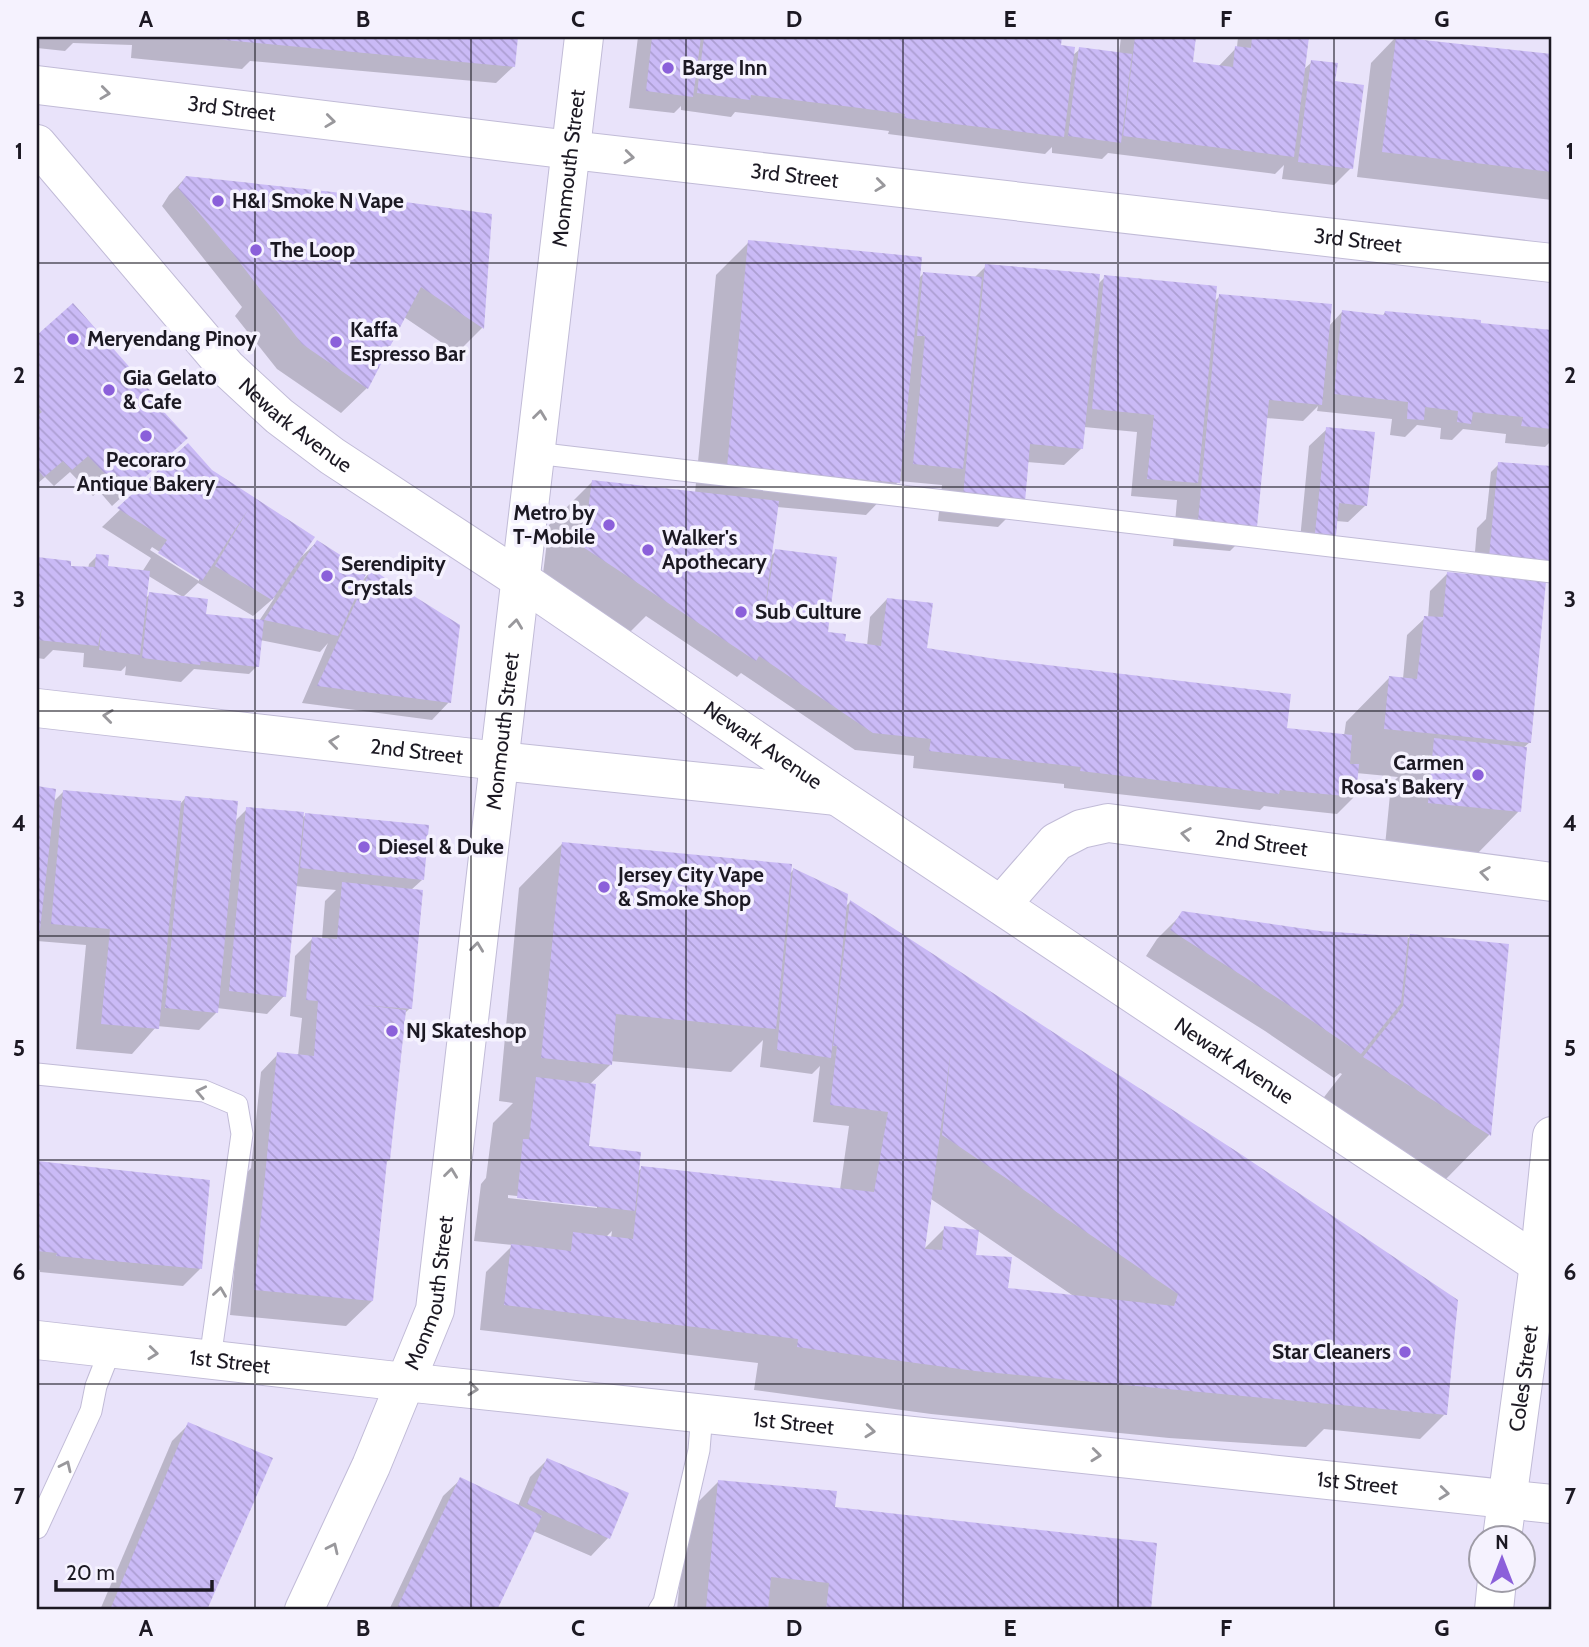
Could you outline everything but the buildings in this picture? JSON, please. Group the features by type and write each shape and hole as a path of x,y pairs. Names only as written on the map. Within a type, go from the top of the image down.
{"street":[{"name":"Monmouth Street","path":"304,1610 371,1466 435,1310 584,37"},
{"name":"3rd Street","path":"37,85 571,150 1552,263"},
{"name":"Newark Avenue","path":"37,144 227,368 279,416 332,456 521,580 836,796 1546,1268"},
{"name":"2nd Street","path":"37,708 499,761 836,796"},
{"name":"2nd Street","path":"1001,905 1056,842 1081,829 1108,823 1552,882"},
{"name":"Coles Street","path":"1504,1524 1546,1268 1552,1136"},
{"name":"1st Street","path":"37,1340 405,1382 1552,1504"}],"lane":[{"path":"535,453 1552,572"},
{"path":"37,1074 204,1091 237,1105 242,1134 210,1359"},
{"path":"37,1528 91,1411 96,1386 111,1348"},
{"path":"659,1610 664,1601 699,1450 702,1413"}],"place":[{"name":"Barge Inn","path":"668,68"},
{"name":"H&I Smoke N Vape","path":"218,201"},
{"name":"The Loop","path":"256,250"},
{"name":"Meryendang Pinoy","path":"73,339"},
{"name":"Kaffa Espresso Bar","path":"336,342"},
{"name":"Gia Gelato & Cafe","path":"109,390"},
{"name":"Pecoraro Antique Bakery","path":"146,436"},
{"name":"Metro by T-Mobile","path":"609,525"},
{"name":"Walker's Apothecary","path":"648,550"},
{"name":"Serendipity Crystals","path":"327,576"},
{"name":"Sub Culture","path":"741,612"},
{"name":"Carmen Rosa's Bakery","path":"1478,775"},
{"name":"Diesel & Duke","path":"364,847"},
{"name":"Jersey City Vape & Smoke Shop","path":"604,887"},
{"name":"NJ Skateshop","path":"392,1031"},
{"name":"Star Cleaners","path":"1405,1352"}]}
